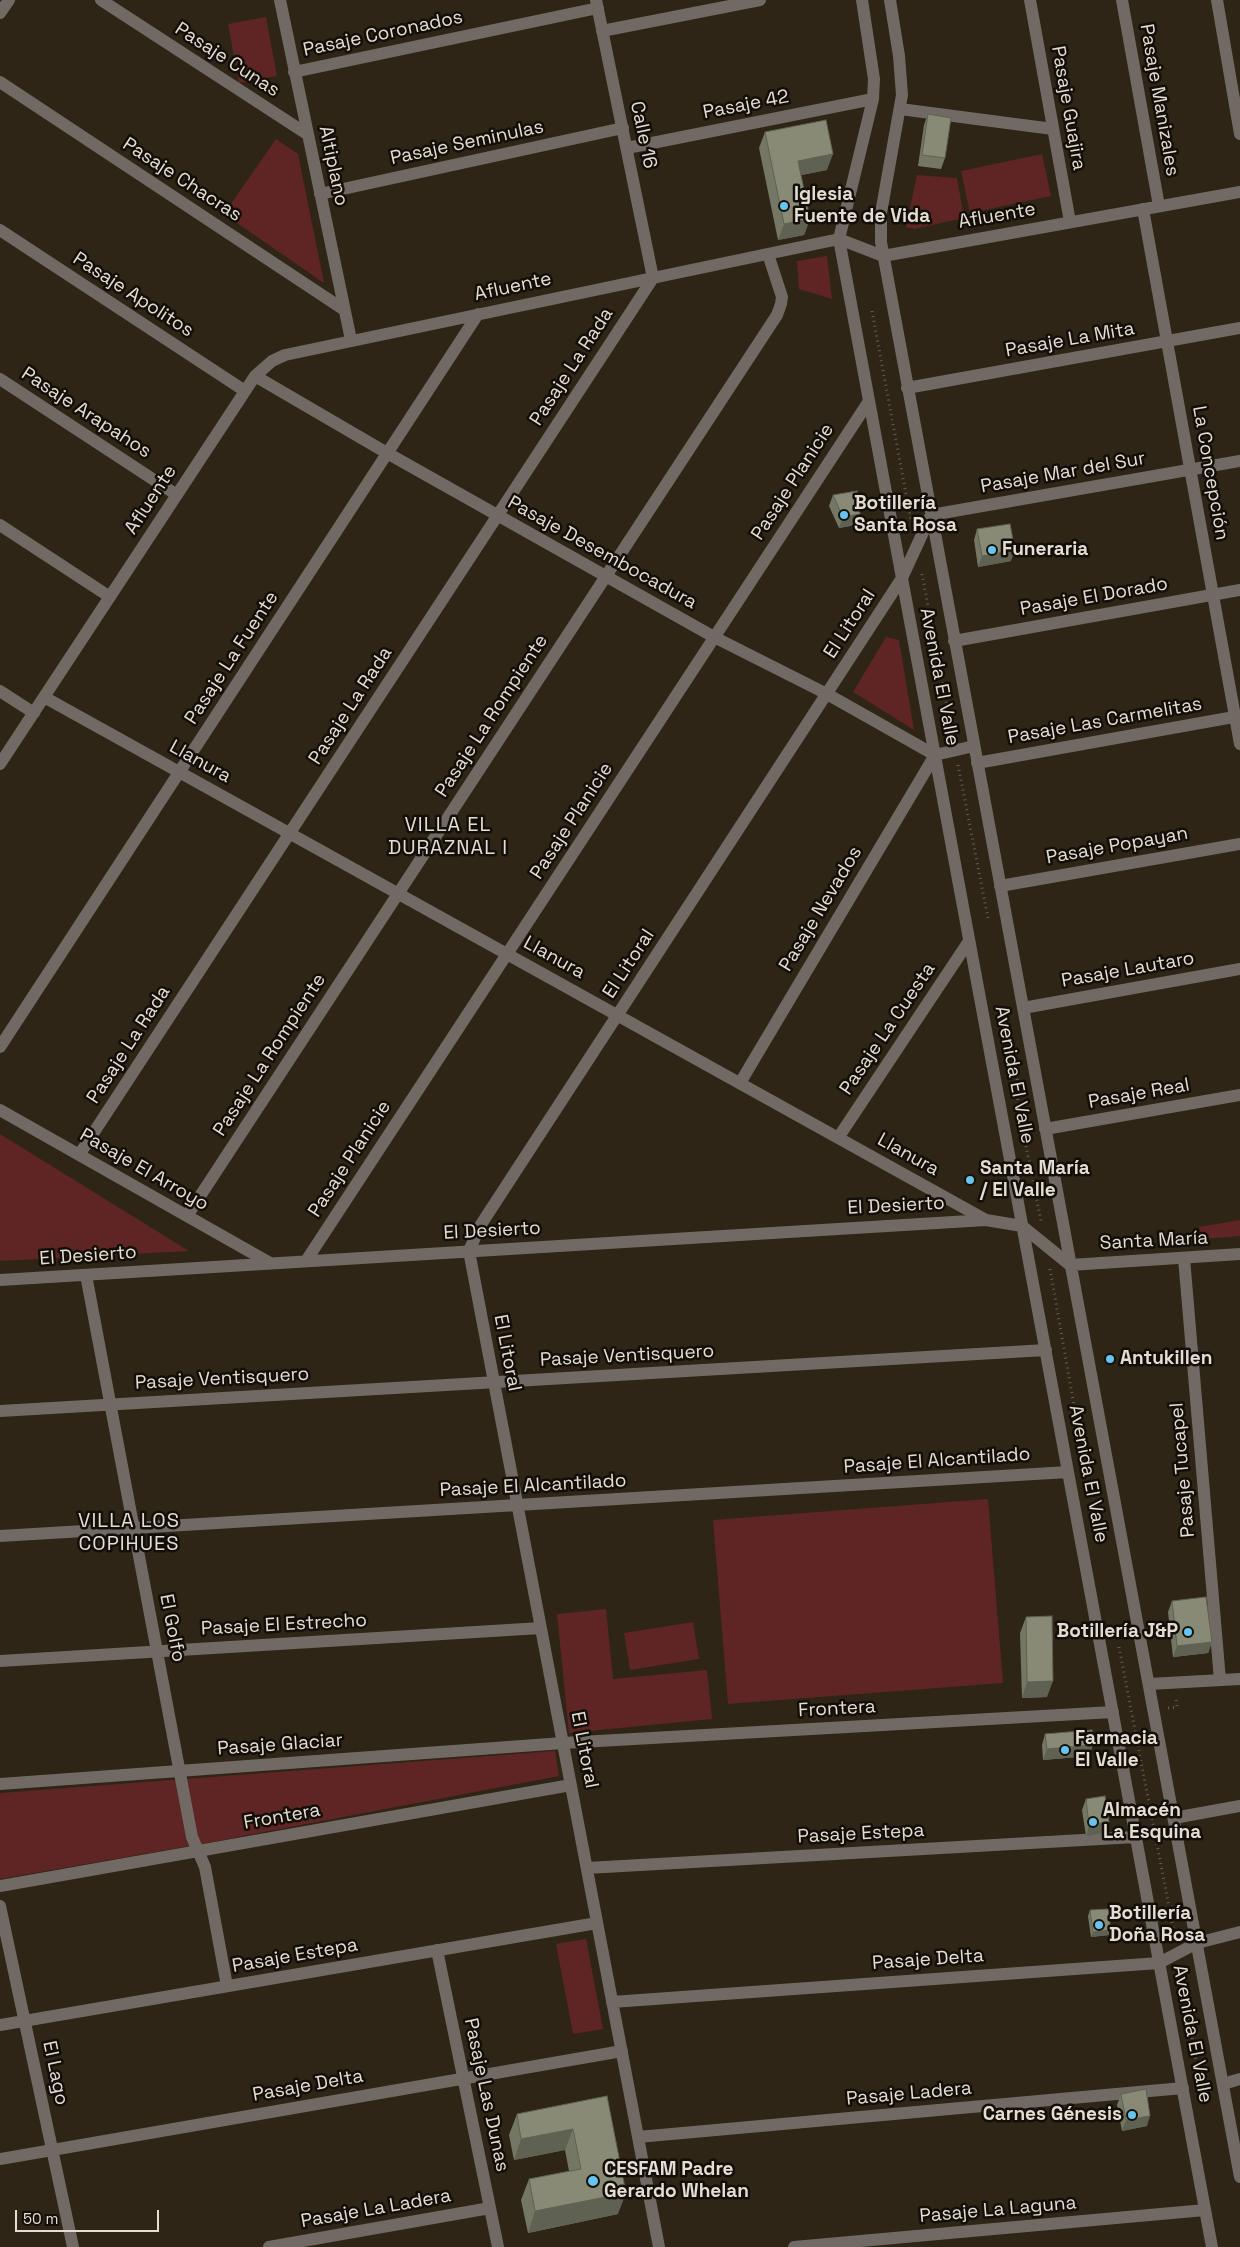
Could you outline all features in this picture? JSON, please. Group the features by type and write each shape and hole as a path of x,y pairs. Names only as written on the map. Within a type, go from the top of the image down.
{"street":[{"path":"0,13 8,0"},
{"name":"Pasaje Cunas","path":"101,0 307,134"},
{"name":"Altiplano","path":"280,0 350,340"},
{"path":"602,31 760,0"},
{"name":"Avenida El Valle","path":"862,0 874,78 873,99 839,239 1212,2247"},
{"name":"Avenida El Valle","path":"890,0 901,69 900,109 881,213 880,242 1240,2177"},
{"name":"Pasaje Guajira","path":"1030,0 1070,222"},
{"name":"Pasaje Manizales","path":"1122,0 1159,206"},
{"path":"1217,0 1240,134"},
{"name":"Pasaje Coronados","path":"294,72 597,4"},
{"name":"Calle 16","path":"597,4 653,278"},
{"name":"Pasaje Chacras","path":"0,82 343,309"},
{"name":"Pasaje 42","path":"627,148 873,99"},
{"path":"900,109 1053,130"},
{"name":"Pasaje Seminulas","path":"320,194 622,128"},
{"name":"Afluente","path":"883,256 1240,192"},
{"name":"La Concepción","path":"1142,209 1213,595 1238,716 1240,744"},
{"name":"Pasaje Apolitos","path":"0,230 245,391"},
{"path":"839,239 883,256"},
{"name":"Afluente","path":"0,764 255,376 272,361 285,355 350,340 839,239"},
{"name":"Pasaje La Rompiente","path":"187,1216 780,310 782,297 768,254"},
{"name":"Pasaje La Rada","path":"79,1155 653,278"},
{"name":"Pasaje La Fuente","path":"0,1047 478,314"},
{"name":"Pasaje La Mita","path":"907,388 1240,328"},
{"name":"Pasaje Desembocadura","path":"255,376 387,453 714,637 827,694 935,755"},
{"name":"Pasaje Arapahos","path":"0,379 177,495"},
{"name":"Pasaje Planicie","path":"306,1261 869,400"},
{"name":"Pasaje Mar del Sur","path":"931,515 1240,461"},
{"path":"902,578 931,515"},
{"path":"0,526 110,597"},
{"name":"El Litoral","path":"659,2247 469,1251 480,1226 902,578"},
{"name":"Pasaje El Dorado","path":"954,641 1240,590"},
{"path":"0,691 34,712"},
{"name":"Llanura","path":"44,697 986,1220 1022,1226 1070,1265"},
{"name":"Pasaje Las Carmelitas","path":"977,763 1238,716"},
{"path":"935,755 974,746"},
{"name":"Pasaje Nevados","path":"740,1083 935,755"},
{"name":"Pasaje Popayan","path":"1000,886 1240,844"},
{"name":"Pasaje La Cuesta","path":"838,1138 969,941"},
{"name":"Pasaje Lautaro","path":"1023,1008 1240,969"},
{"name":"Pasaje Real","path":"1045,1129 1240,1095"},
{"name":"Pasaje El Arroyo","path":"0,1110 270,1263"},
{"name":"El Desierto","path":"0,1280 986,1220"},
{"name":"Santa María","path":"1070,1265 1240,1254"},
{"name":"Pasaje Tucapel","path":"1184,1258 1220,1680"},
{"name":"El Golfo","path":"86,1275 192,1837 205,1866 227,1986"},
{"name":"Pasaje Ventisquero","path":"0,1411 1046,1350"},
{"name":"Pasaje El Alcantilado","path":"0,1536 1068,1472"},
{"name":"Pasaje El Estrecho","path":"0,1661 541,1628"},
{"path":"1148,1684 1240,1679"},
{"name":"Frontera","path":"563,1743 1113,1712"},
{"name":"Pasaje Glaciar","path":"0,1784 563,1743"},
{"name":"Frontera","path":"0,1886 571,1785"},
{"path":"1174,1818 1240,1806"},
{"name":"Pasaje Estepa","path":"587,1868 1136,1837"},
{"name":"El Lago","path":"0,1906 73,2247"},
{"name":"Pasaje Estepa","path":"0,2025 597,1923"},
{"name":"Pasaje Delta","path":"612,2002 1160,1963 1196,1943 1240,1932"},
{"name":"Pasaje Las Dunas","path":"437,1950 498,2247"},
{"name":"Pasaje Delta","path":"0,2158 622,2051"},
{"path":"1223,2084 1240,2079"},
{"name":"Pasaje Ladera","path":"638,2137 1183,2088"},
{"name":"Pasaje La Ladera","path":"269,2247 490,2208"},
{"name":"Pasaje La Laguna","path":"794,2247 1205,2210"}],"path":[{"path":"872,312 990,924"},
{"path":"1016,1062 1018,1109"},
{"path":"1024,1137 1089,1488"},
{"path":"1117,1641 1177,1953 1204,2107"},
{"path":"1153,1709 1178,1707 1174,1683"}],"shaded area":[{"path":"266,17 277,76 239,83 228,24"},
{"path":"276,139 298,154 324,283 224,214"},
{"path":"1042,154 1051,196 970,213 961,171"},
{"path":"917,175 957,178 964,218 914,229 906,227"},
{"path":"827,256 832,299 799,289 797,261"},
{"path":"886,637 899,640 914,730 853,692"},
{"path":"0,1134 189,1251 0,1261"},
{"path":"1240,1220 1240,1236 1202,1239 1199,1227"},
{"path":"988,1499 1003,1683 728,1704 713,1520"},
{"path":"606,1609 613,1679 707,1670 712,1719 569,1733 557,1614"},
{"path":"693,1622 699,1659 630,1670 624,1633"},
{"path":"555,1751 559,1776 212,1842 0,1879 0,1793"},
{"path":"586,1939 603,2029 573,2034 556,1944"}],"building":[{"path":"928,114 951,118 945,158 922,155"},
{"path":"826,120 833,154 798,161 810,219 784,224 765,132"},
{"path":"857,491 860,514 843,517 833,495"},
{"path":"1010,524 1015,550 982,556 977,529"},
{"name":"Botillería J&P","path":"1206,1597 1212,1642 1177,1646 1172,1601"},
{"path":"1052,1616 1053,1681 1027,1682 1026,1617"},
{"path":"1092,1730 1093,1745 1047,1749 1045,1734"},
{"path":"1105,1796 1109,1822 1089,1825 1086,1799"},
{"name":"Botillería Doña Rosa","path":"1108,1909 1111,1930 1093,1932 1090,1910"},
{"path":"1146,2089 1150,2116 1126,2120 1121,2094"},
{"path":"607,2096 626,2193 535,2211 529,2179 581,2169 573,2129 521,2139 517,2114"}],"place":[{"name":"Iglesia Fuente de Vida","path":"784,206"},
{"name":"Botillería Santa Rosa","path":"844,515"},
{"name":"Funeraria","path":"992,550"},
{"name":"Santa María / El Valle","path":"970,1180"},
{"name":"Antukillen","path":"1110,1359"},
{"name":"Botillería J&P","path":"1188,1632"},
{"name":"Farmacia El Valle","path":"1065,1750"},
{"name":"Almacén La Esquina","path":"1093,1822"},
{"name":"Botillería Doña Rosa","path":"1099,1925"},
{"name":"Carnes Génesis","path":"1132,2115"},
{"name":"CESFAM Padre Gerardo Whelan","path":"593,2181"}],"district":[{"name":"VILLA EL DURAZNAL I","path":"448,838"},
{"name":"VILLA LOS COPIHUES","path":"129,1534"}]}
